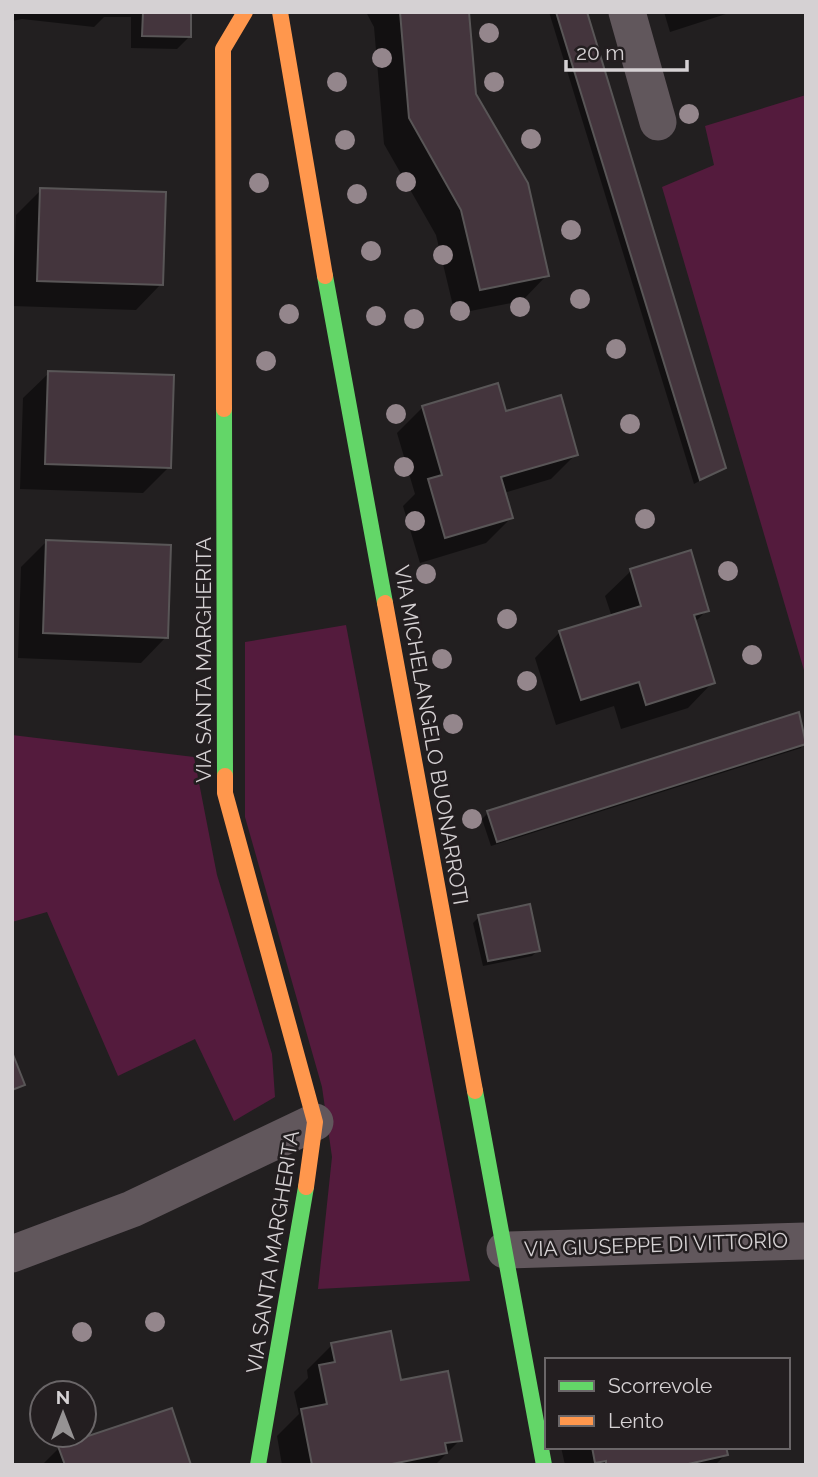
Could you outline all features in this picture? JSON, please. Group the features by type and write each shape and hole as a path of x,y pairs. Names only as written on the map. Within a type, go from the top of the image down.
{"street":[{"name":"VIA SANTA MARGHERITA","path":"245,12 223,49 225,793 315,1122 298,1245 258,1465"},
{"name":"VIA MICHELANGELO BUONARROTI","path":"280,12 324,270 544,1465"},
{"path":"627,12 658,122"},
{"path":"12,1254 132,1209 315,1122"},
{"name":"VIA GIUSEPPE DI VITTORIO","path":"505,1250 806,1241"}],"shaded area":[{"path":"806,95 806,677 662,187 714,165 705,126"},
{"path":"346,625 470,1281 318,1289 332,1157 322,1087 245,817 245,642"},
{"path":"12,735 194,757 217,875 272,1054 275,1097 234,1121 195,1039 118,1076 47,912 12,922"}],"building":[{"path":"143,12 191,12 191,37 142,36"},
{"path":"400,12 469,12 476,94 528,183 549,276 480,290 461,210 409,118"},
{"path":"556,12 587,12 726,468 700,480"},
{"path":"40,188 166,192 163,285 37,281"},
{"path":"48,371 174,375 171,468 45,464"},
{"path":"498,383 506,411 561,395 578,455 501,477 513,518 445,538 428,479 442,475 422,406"},
{"path":"46,540 171,545 168,638 43,633"},
{"path":"691,550 709,611 694,615 715,683 646,705 639,682 581,700 559,631 641,606 630,569"},
{"path":"799,712 806,744 497,842 487,811"},
{"path":"530,904 540,951 488,961 478,915"},
{"path":"12,1052 25,1085 12,1090"},
{"path":"391,1331 401,1380 448,1371 462,1441 445,1443 447,1453 387,1465 312,1465 301,1409 327,1404 319,1365 335,1362 331,1343"},
{"path":"172,1408 191,1465 65,1465 59,1449 98,1449 98,1433"},
{"path":"592,1449 726,1449 728,1455 684,1465 606,1465 606,1461 595,1463"}],"traffic: fast":[{"path":"325,276 385,603"},
{"path":"224,409 225,776"},
{"path":"475,1091 544,1465"},
{"path":"258,1465 306,1187"}],"traffic: slow":[{"path":"224,409 223,49 245,12"},
{"path":"280,12 325,276"},
{"path":"385,603 475,1091"},
{"path":"225,776 225,793 315,1122 306,1187"}]}
